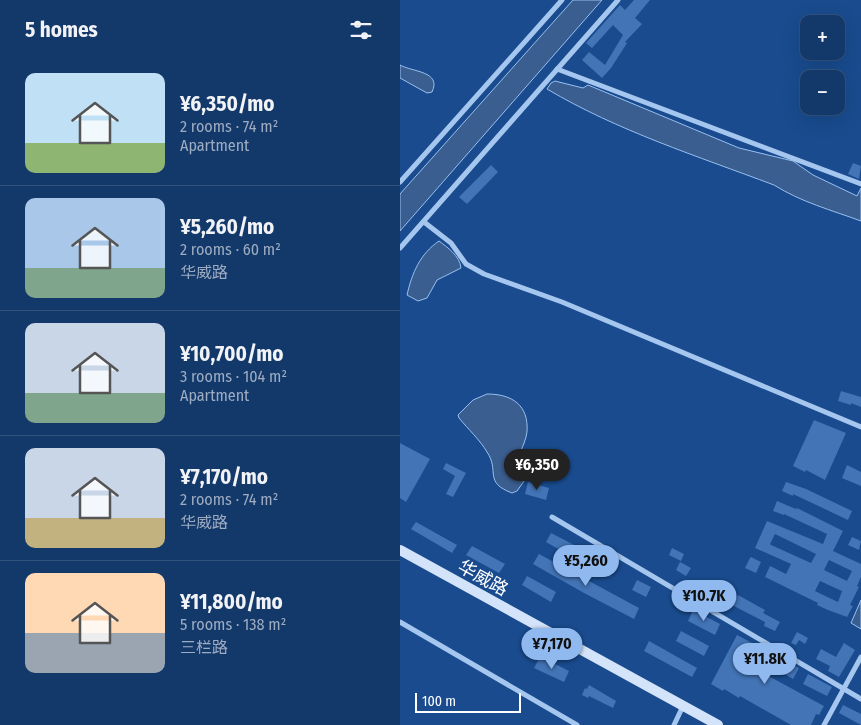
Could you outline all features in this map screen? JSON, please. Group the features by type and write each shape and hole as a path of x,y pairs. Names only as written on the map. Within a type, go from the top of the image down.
{"main road":[{"name":"华威路","path":"400,550 718,725"}],"street":[{"path":"400,182 562,0"},
{"path":"400,248 618,0"},
{"path":"557,69 861,184"},
{"path":"424,222 451,244 466,264 484,274 562,302 861,428"},
{"path":"552,517 861,699"},
{"path":"400,622 577,725"},
{"path":"824,725 861,657"},
{"path":"674,725 683,706"}],"water":[{"path":"573,0 602,0 400,231 400,194"},
{"path":"400,65 429,76 433,80 434,85 432,92 427,93 400,78"},
{"path":"555,81 583,88 588,85 739,148 793,161 813,175 857,196 861,188 861,221 805,201 774,185 658,142 602,118 547,89"},
{"path":"439,241 456,256 461,268 437,280 427,298 418,301 407,295 411,279 422,258"},
{"path":"487,394 504,396 511,399 522,408 525,415 527,432 519,455 529,459 532,470 517,491 512,493 498,485 495,480 491,459 487,452 458,415 473,400"},
{"path":"861,600 861,629 851,623"}],"building":[{"path":"634,0 650,0 635,18 642,24 625,42 627,43 611,68 602,78 582,60 589,52 605,65 623,35 613,25 592,48 586,43 620,5 625,10"},
{"path":"853,163 861,166 859,179 848,174"},
{"path":"491,165 498,172 467,204 459,197"},
{"path":"841,391 861,397 861,407 838,401"},
{"path":"814,420 846,433 825,480 806,470 805,472 793,466"},
{"path":"400,443 430,459 406,502 400,498"},
{"path":"446,463 466,473 453,497 446,494 455,476 443,469"},
{"path":"847,465 861,472 861,486 842,478"},
{"path":"528,482 549,488 546,500 525,494"},
{"path":"786,482 806,489 852,511 848,520 793,494 793,496 782,491"},
{"path":"777,501 797,508 843,531 833,551 861,564 861,577 857,586 859,587 850,605 853,606 847,617 817,605 818,603 765,577 770,566 786,574 791,564 755,548 767,521 823,544 827,534 784,514 773,511","holes":["775,534 816,554 811,563 771,545","829,560 852,571 847,581 824,570","820,581 842,591 838,602 815,591"]},
{"path":"416,522 457,545 452,553 411,529"},
{"path":"551,533 580,548 574,558 546,542"},
{"path":"852,537 861,541 859,550 848,545"},
{"path":"472,546 505,564 499,573 466,555"},
{"path":"672,548 684,554 681,561 669,555"},
{"path":"539,554 639,608 634,619 533,564"},
{"path":"751,557 761,562 756,573 745,568"},
{"path":"605,562 615,567 610,577 600,572"},
{"path":"680,562 691,568 686,576 676,570"},
{"path":"527,576 556,592 551,602 522,585"},
{"path":"637,580 651,587 646,597 632,590"},
{"path":"738,595 765,610 763,613 780,622 775,631 764,626 765,622 732,605"},
{"path":"693,610 720,624 715,635 688,621"},
{"path":"681,631 709,646 704,656 676,641"},
{"path":"797,632 808,638 805,644 799,640 796,645 791,643"},
{"path":"737,635 799,668 793,679 744,650 739,660 824,706 819,715 816,714 811,725 791,725 740,696 739,698 711,684"},
{"path":"649,641 697,668 692,677 644,651"},
{"path":"844,643 855,650 839,677 828,671 830,666 816,659 821,649 836,657"},
{"path":"540,657 555,666 555,664 569,671 564,682 534,668"},
{"path":"808,674 832,687 827,696 803,684"},
{"path":"589,685 616,701 613,708 589,696 588,698 582,695 585,688 587,689"},
{"path":"843,705 861,714 861,725 839,713"}]}
